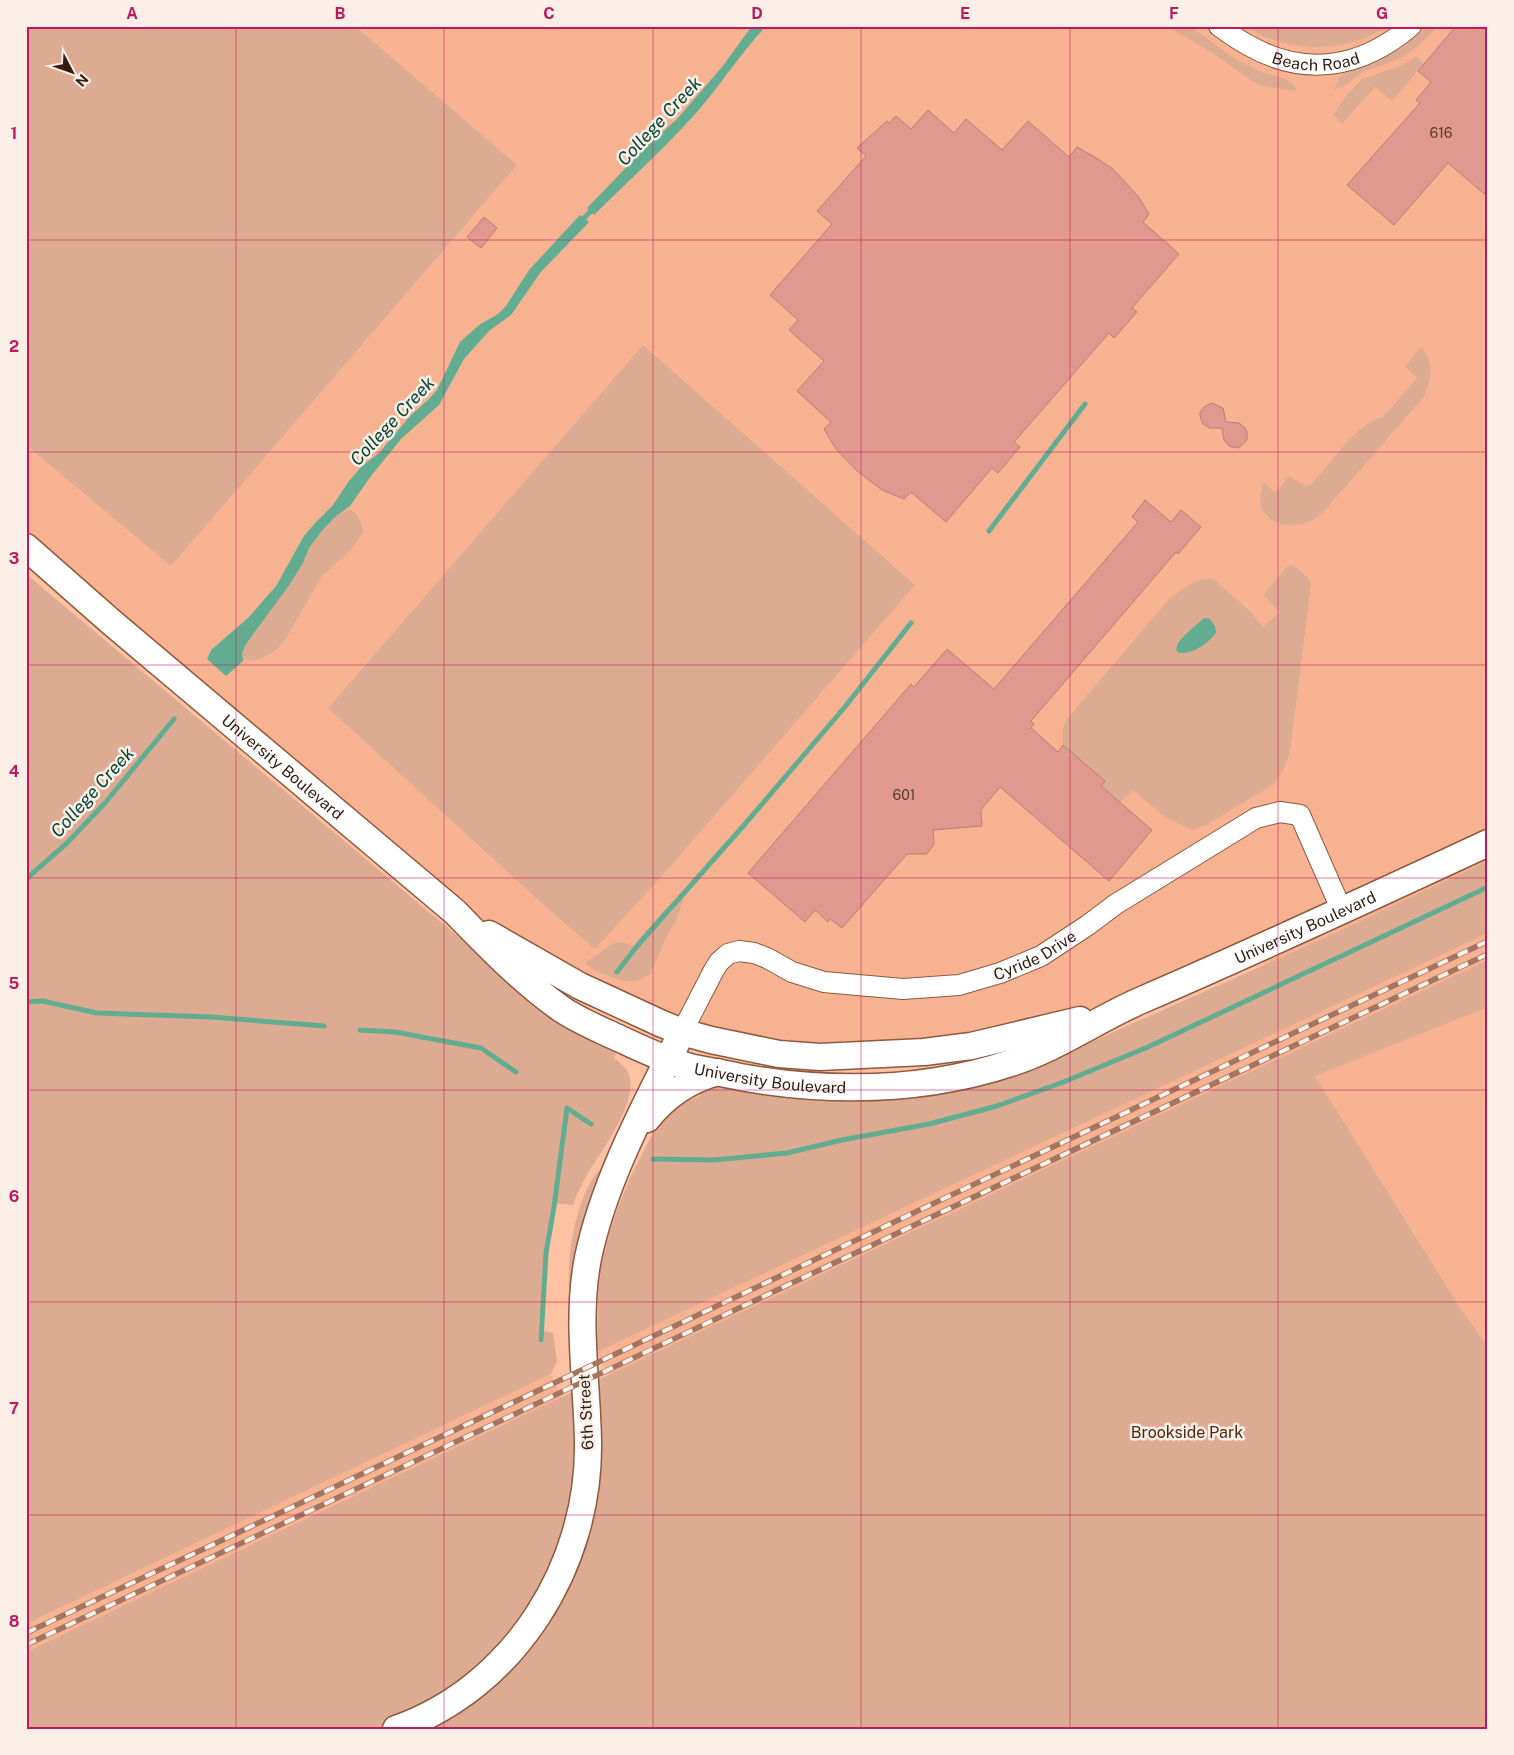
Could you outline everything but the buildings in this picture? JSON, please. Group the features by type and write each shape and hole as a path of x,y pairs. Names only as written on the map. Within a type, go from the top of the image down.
{"main road":[{"name":"University Boulevard","path":"26,547 110,621 455,912 530,986 586,1024 668,1060 690,1067 777,1083 842,1088 889,1087 941,1080 980,1072 1014,1062 1066,1039 1120,1009 1342,911 1488,843"},
{"name":"University Boulevard","path":"26,558 110,621"},
{"name":"University Boulevard","path":"455,912 580,986 682,1032 710,1040 779,1054 820,1057 861,1056 924,1052 971,1046 1021,1036 1120,1009"},
{"name":"6th Street","path":"396,1729 453,1701 498,1664 520,1640 544,1608 573,1544 582,1513 587,1482 588,1441 582,1338 588,1258 600,1214 613,1179 682,1032"},
{"path":"631,1138 657,1106 675,1091 690,1081 718,1072"}],"street":[{"name":"Beach Road","path":"1219,26 1249,46 1275,57 1303,64 1317,65 1345,62 1377,50 1397,38 1411,26"},
{"name":"Cyride Drive","path":"682,1032 714,970 719,962 728,954 738,951 754,953 792,972 824,982 903,989 959,985 1000,973 1041,956 1116,904 1206,848 1256,818 1280,812 1300,815 1342,911"}],"shaded area":[{"path":"26,26 1488,26 1488,1347 1461,1309 1315,1076 1303,1048 608,1375 597,1352 1292,1024 1258,950 1120,1009 924,1052 711,1040 492,935 26,547"},
{"path":"752,26 766,26 697,112 594,215 587,208 647,146 677,119 722,67"},
{"path":"580,215 589,222 540,273 511,315 489,331 464,359 439,405 401,439 350,506 335,517 322,531 309,548 303,563 290,584 246,644 242,653 243,661 226,676 207,659 211,650 249,617 276,586 304,536 333,505 349,481 362,466 379,453 411,415 437,390 460,342 479,325 498,314 506,306 529,270"},
{"path":"1204,618 1210,619 1215,626 1216,633 1200,648 1190,652 1179,653 1176,650 1178,643"},
{"path":"551,1374 562,1397 26,1652 26,1624"}],"green space":[{"path":"26,26 355,26 517,165 171,566 26,445"},
{"path":"1166,26 1190,26 1232,57 1261,72 1286,79 1295,86 1296,91 1255,83 1208,50"},
{"path":"1244,26 1367,26 1369,28 1371,26 1387,26 1353,42 1316,47 1297,46 1278,41"},
{"path":"1428,26 1438,26 1423,42 1411,51 1392,62 1366,70 1346,85 1334,89 1345,72 1371,64 1401,49"},
{"path":"1416,56 1424,64 1392,101 1375,87 1342,124 1333,115 1345,97 1362,79 1403,65"},
{"path":"643,345 915,585 661,877 595,949 328,708"},
{"path":"1421,347 1428,359 1431,372 1423,398 1326,509 1313,520 1299,525 1286,525 1273,521 1268,517 1262,509 1260,498 1263,482 1275,492 1289,476 1306,486 1310,485 1353,436 1372,421 1383,417 1417,378 1405,367"},
{"path":"350,509 359,519 363,532 350,551 322,576 285,640 274,652 255,661 245,659 243,661 242,653 246,644 303,563 309,548 335,517"},
{"path":"1291,565 1303,573 1311,584 1290,751 1286,765 1277,780 1274,784 1206,825 1192,830 1166,818 1133,790 1120,803 1101,786 1063,745 1063,729 1067,719 1169,599 1184,588 1201,580 1213,579 1250,611 1263,627 1280,612 1264,596 1266,591"},
{"path":"26,574 528,995 618,1050 614,1058 622,1064 628,1073 630,1090 623,1114 586,1177 573,1205 552,1203 544,1255 539,1330 553,1333 557,1361 551,1374 26,1624"},
{"path":"1488,861 1488,933 597,1352 598,1289 602,1255 615,1215 630,1178 654,1131 666,1111 683,1094 687,1101 700,1096 699,1088 1004,1077 1100,1038 1320,940"},
{"path":"681,894 684,898 676,921 650,974 638,981 623,981 597,972 585,963 612,944 622,942 633,946 663,911"},
{"name":"Brookside Park","path":"1488,960 1488,1007 1315,1076 1461,1309 1488,1347 1488,1729 26,1729 26,1652"},
{"path":"605,1164 573,1300 570,1300 569,1266 574,1228 579,1208 586,1191"}],"waterway":[{"name":"College Creek","path":"581,221 594,208"},
{"path":"989,531 1085,404"},
{"path":"617,972 638,945 844,708 911,623"},
{"name":"College Creek","path":"26,879 67,843 105,803 174,719"},
{"path":"653,1159 713,1160 787,1153 842,1140 929,1124 997,1106 1061,1083 1148,1047 1488,887"},
{"path":"26,1002 42,1001 97,1013 211,1017 324,1026"},
{"path":"360,1030 395,1032 481,1048 516,1072"},
{"path":"541,1340 546,1253 567,1108 591,1124"}],"railway":[{"path":"26,1633 1488,941"},
{"path":"26,1645 1488,954"}]}
